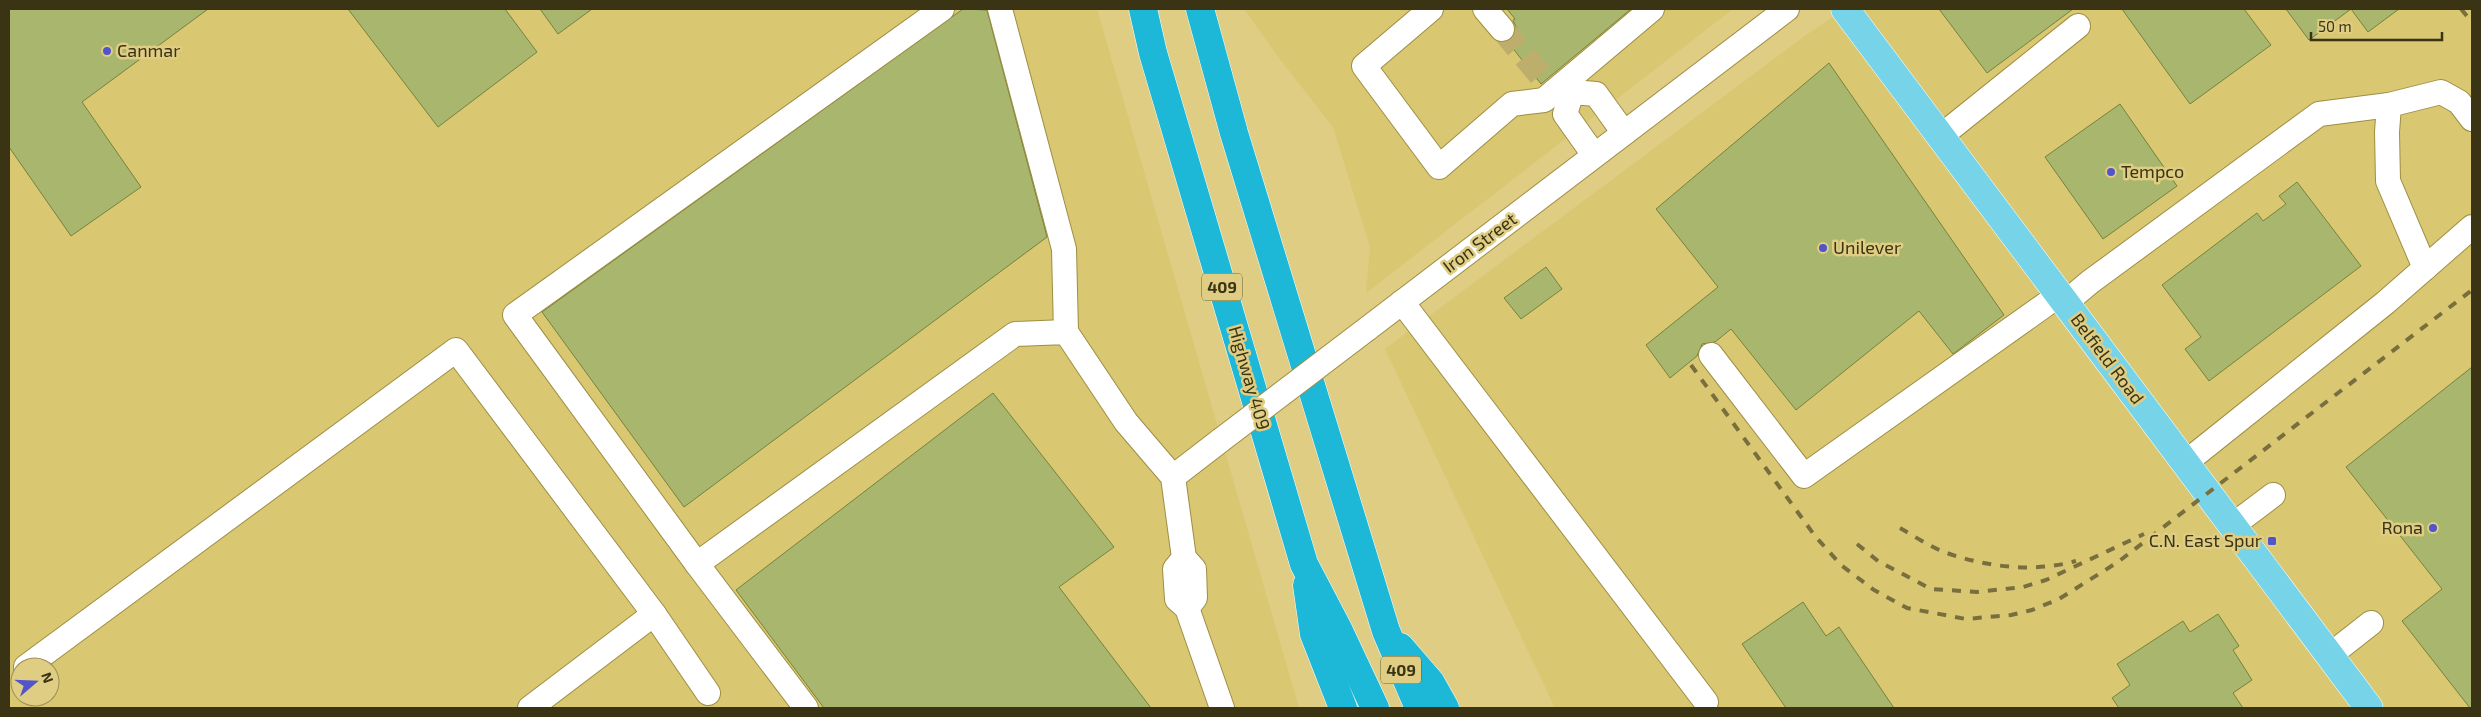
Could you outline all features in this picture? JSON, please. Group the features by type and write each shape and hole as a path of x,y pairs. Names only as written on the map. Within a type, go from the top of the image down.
{"highway":[{"name":"Highway 409","path":"1143,9 1156,63 1304,564 1338,629 1375,708"},
{"name":"409","path":"1200,9 1234,133 1386,631 1419,708"},
{"path":"1304,564 1314,634 1343,708"},
{"path":"1386,631 1431,682 1445,708"}],"main road":[{"name":"Belfield Road","path":"1845,9 2369,708"}],"street":[{"path":"806,708 697,564 515,315 942,9"},
{"path":"1000,9 1064,249 1066,332 1126,422 1173,477 1184,558 1175,569 1177,599 1188,608 1222,708"},
{"path":"1431,9 1364,66 1439,167 1512,104 1544,100 1652,9"},
{"path":"1485,9 1502,29"},
{"name":"Iron Street","path":"1173,477 1787,9"},
{"path":"1941,136 2078,26"},
{"path":"1559,86 1596,94 1624,133"},
{"path":"1559,86 1565,114 1594,156"},
{"path":"1711,355 1804,476 2062,299 2090,282 2319,114 2389,105 2441,92 2459,102 2472,118"},
{"path":"2389,105 2387,132 2388,181 2425,268"},
{"path":"2185,463 2472,228"},
{"path":"1402,302 1706,702"},
{"path":"697,564 1015,334 1066,332"},
{"path":"40,657 456,350 654,614 708,693"},
{"path":"2232,526 2273,495"},
{"path":"530,708 654,614"},
{"path":"2329,656 2371,623"}],"shaded area":[{"path":"9,9 1097,9 1299,708 9,708"},
{"path":"1244,9 1733,9 1366,293 1370,247 1333,127 1279,58"},
{"path":"1845,9 2472,9 2472,708 1555,708 1385,349 1806,35"}],"building":[{"path":"9,9 208,9 82,102 141,187 71,236 9,147"},
{"path":"348,9 505,9 537,52 438,127"},
{"path":"540,9 592,9 558,34"},
{"path":"963,9 987,10 1047,237 684,507 542,312"},
{"path":"1507,9 1631,9 1541,84 1507,41 1515,34 1516,27 1513,20 1515,19"},
{"path":"1939,9 2073,9 1987,73"},
{"path":"2122,9 2244,9 2271,45 2190,104"},
{"path":"2286,9 2351,9 2309,40"},
{"path":"2351,9 2399,9 2368,32"},
{"name":"Unilever","path":"1829,63 2004,315 1953,354 1919,311 1796,410 1731,329 1715,342 1702,344 1697,356 1670,378 1646,345 1718,287 1656,209"},
{"name":"Tempco","path":"2120,104 2177,186 2103,239 2045,157"},
{"path":"2297,182 2361,266 2209,381 2185,349 2201,337 2162,285 2257,213 2263,221 2286,204 2279,196"},
{"path":"1546,267 1562,289 1521,319 1504,298"},
{"name":"Rona","path":"2472,367 2472,708 2470,708 2402,621 2442,589 2346,467"},
{"path":"993,393 1114,547 1059,587 1151,708 824,708 736,590"},
{"path":"1803,602 1826,636 1839,627 1894,708 1786,708 1742,644"},
{"path":"2218,614 2239,646 2233,650 2252,680 2233,693 2243,708 2119,708 2112,698 2130,685 2117,664 2183,621 2190,632"}],"tunnel":[{"path":"1502,29 1545,81"}],"railway":[{"path":"2461,9 2472,22"},
{"path":"1691,365 1815,536 1841,565 1874,590 1907,608 1966,619 2011,615 2032,610 2059,599 2118,562 2472,290"},
{"path":"1900,528 1944,552 1993,565 2043,567 2076,561"},
{"path":"1857,544 1878,561 1931,589 1977,592 2023,587 2046,580 2144,534"}],"place":[{"name":"Canmar","path":"107,51"},
{"name":"Tempco","path":"2111,172"},
{"name":"Unilever","path":"1823,248"},
{"name":"Rona","path":"2433,528"},
{"name":"C.N. East Spur","path":"2272,541"}]}
